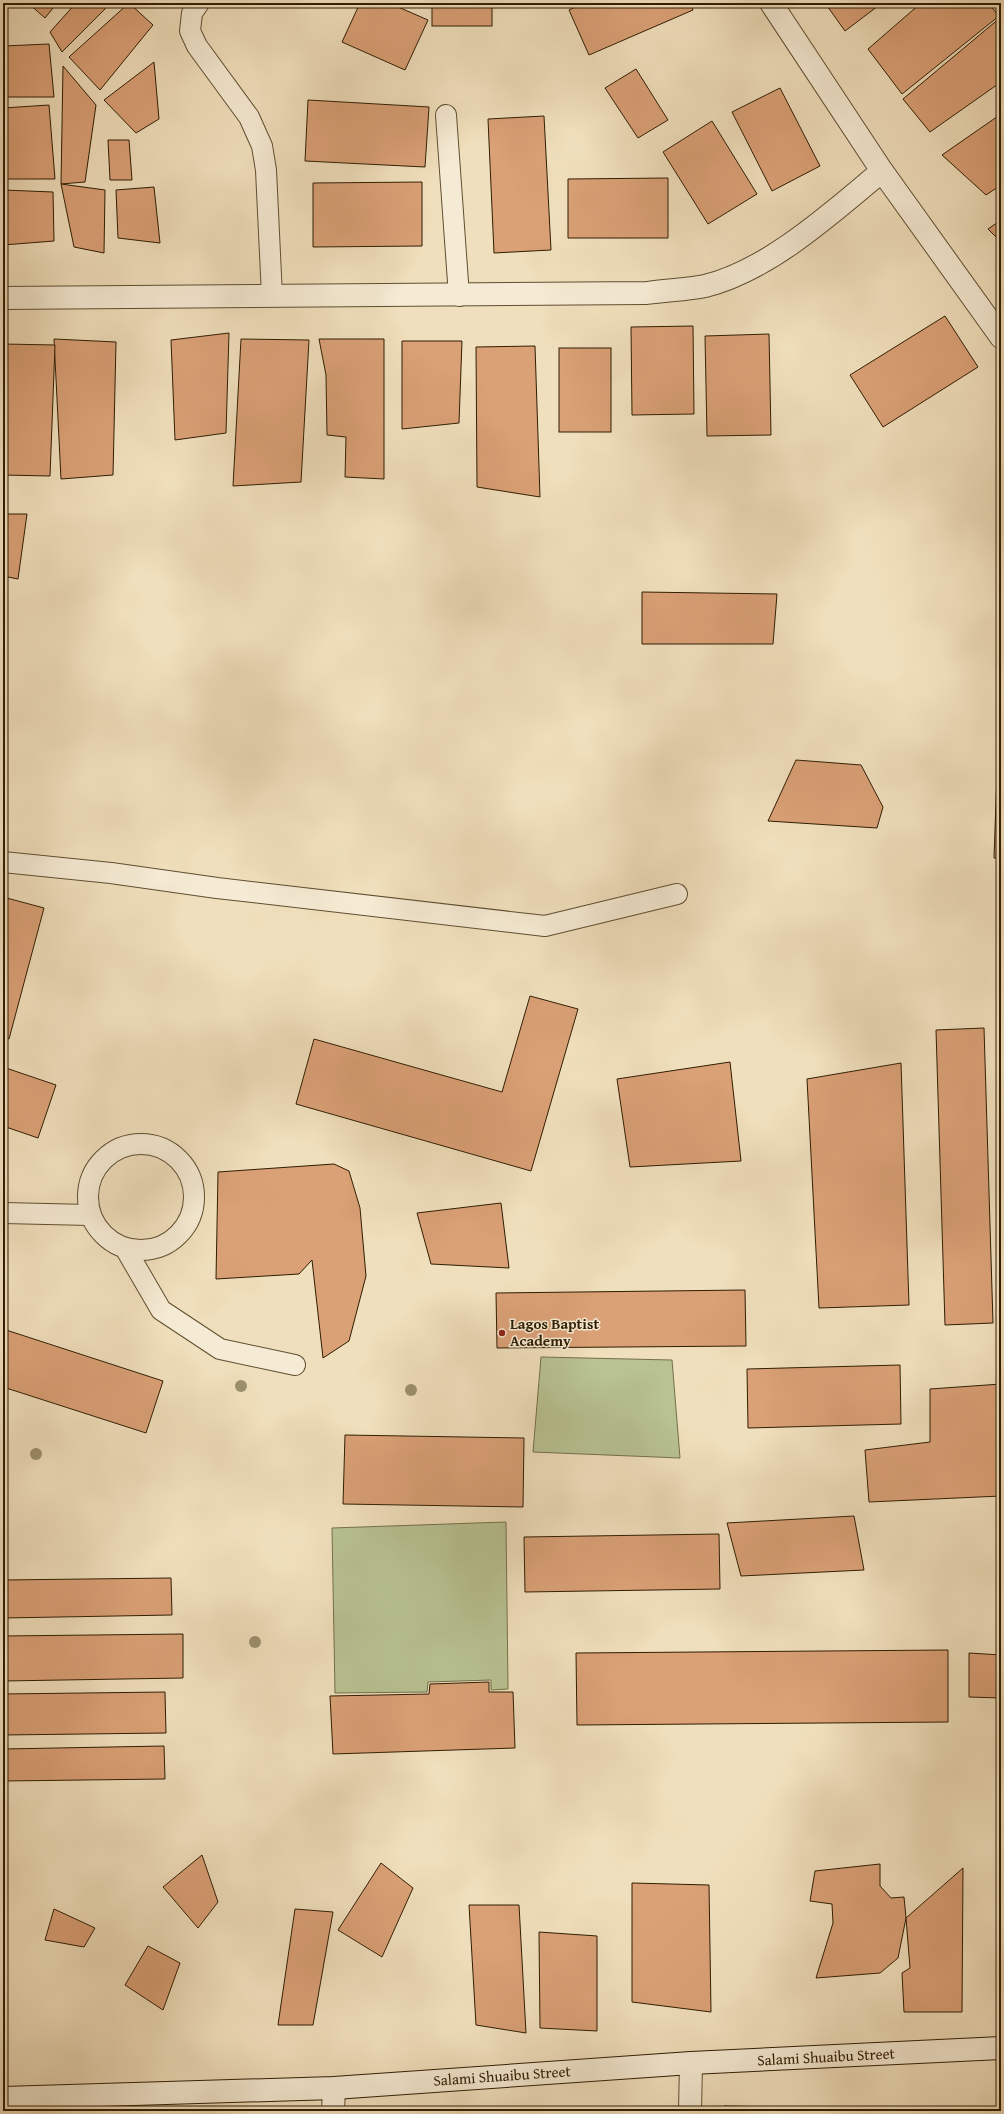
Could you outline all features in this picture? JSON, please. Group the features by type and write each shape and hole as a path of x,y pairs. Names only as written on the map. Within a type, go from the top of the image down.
{"street":[{"path":"771,3 882,171 1001,337"},
{"path":"3,298 459,296 647,293 705,286 754,267 822,222 882,171"},
{"name":"Salami Shuaibu Street","path":"3,2098 334,2088 692,2063 1001,2048"},
{"path":"690,2111 692,2063"},
{"path":"333,2111 334,2088"}],"lane":[{"path":"199,3 192,13 190,31 197,46 249,117 262,146 266,170 272,296"},
{"path":"446,115 459,296"},
{"path":"3,862 104,872 217,888 545,926 677,894"},
{"path":"145,1144 156,1146 171,1153 183,1164 191,1179 194,1196 192,1212 185,1227 174,1239 159,1247 142,1250 125,1248 111,1241 98,1230 90,1215 87,1198 89,1182 96,1167 108,1155 123,1147 145,1144"},
{"path":"3,1213 90,1215"},
{"path":"125,1248 161,1310 220,1349 295,1365"}],"green space":[{"path":"541,1357 672,1360 680,1458 533,1452"},
{"path":"506,1522 508,1689 491,1690 491,1680 428,1682 427,1692 335,1693 332,1528"}],"building":[{"path":"28,3 57,3 45,18"},
{"path":"76,3 111,3 62,52 50,32"},
{"path":"129,3 153,25 100,90 69,57"},
{"path":"360,3 389,3 428,20 405,70 342,42"},
{"path":"432,3 492,3 492,26 432,26"},
{"path":"584,3 690,3 693,10 589,55 569,10"},
{"path":"825,3 882,3 845,31"},
{"path":"921,3 988,3 999,16 902,94 868,49"},
{"path":"1001,17 1001,82 930,132 903,99"},
{"path":"49,44 54,97 3,97 3,46"},
{"path":"154,62 159,119 136,133 104,100"},
{"path":"63,66 96,105 85,182 61,184"},
{"path":"636,69 668,120 638,138 605,88"},
{"path":"780,88 820,166 772,191 732,112"},
{"path":"308,100 429,107 425,167 305,161"},
{"path":"49,105 55,179 3,179 3,108"},
{"path":"1001,114 1001,185 986,195 942,155"},
{"path":"544,116 551,250 494,253 488,119"},
{"path":"712,121 757,194 708,224 663,152"},
{"path":"108,140 129,140 132,180 110,180"},
{"path":"668,178 668,238 568,238 568,179"},
{"path":"422,182 422,246 313,247 313,183"},
{"path":"61,184 105,190 104,253 74,247"},
{"path":"154,187 160,243 118,238 116,190"},
{"path":"3,190 53,192 54,241 3,245"},
{"path":"1001,220 1001,242 988,229"},
{"path":"945,316 978,367 883,427 850,375"},
{"path":"693,326 694,414 632,415 631,327"},
{"path":"229,333 226,433 175,440 171,340"},
{"path":"769,334 771,435 707,436 705,336"},
{"path":"54,339 116,342 113,475 61,479"},
{"path":"241,339 309,340 301,482 233,486"},
{"path":"319,339 384,339 384,479 345,477 346,437 327,435 326,375"},
{"path":"402,341 462,341 459,423 402,429"},
{"path":"3,344 55,345 50,476 3,475"},
{"path":"535,346 540,497 477,487 476,347"},
{"path":"559,348 611,348 611,432 559,432"},
{"path":"3,514 27,514 18,579 3,576"},
{"path":"642,592 777,594 773,644 642,644"},
{"path":"1001,660 1001,858 994,858"},
{"path":"796,760 861,765 883,807 877,828 768,821"},
{"path":"3,897 44,908 9,1039 3,1037"},
{"path":"530,996 578,1009 531,1171 296,1104 314,1039 502,1092"},
{"path":"984,1028 993,1323 945,1325 936,1030"},
{"path":"730,1062 741,1161 630,1167 617,1079"},
{"path":"901,1063 909,1305 819,1308 807,1079"},
{"path":"3,1067 56,1085 38,1138 3,1126"},
{"path":"334,1164 349,1171 360,1208 366,1276 349,1341 323,1358 312,1260 299,1274 216,1279 218,1172"},
{"path":"501,1203 509,1268 431,1264 417,1213"},
{"path":"745,1290 746,1346 497,1348 496,1293"},
{"path":"3,1329 163,1381 146,1433 3,1387"},
{"path":"900,1365 901,1424 748,1428 747,1369"},
{"path":"1001,1384 1001,1496 869,1502 865,1450 930,1442 930,1389"},
{"path":"345,1435 524,1438 523,1507 343,1504"},
{"path":"854,1516 864,1570 741,1576 727,1523"},
{"path":"719,1534 720,1589 525,1592 524,1537"},
{"path":"171,1578 172,1615 3,1618 3,1580"},
{"path":"183,1634 183,1678 3,1681 3,1636"},
{"path":"948,1650 948,1722 577,1725 576,1653"},
{"path":"969,1653 1001,1655 1001,1698 969,1697"},
{"path":"489,1682 489,1692 513,1692 515,1748 333,1754 330,1696 429,1694 430,1684"},
{"path":"165,1692 166,1733 3,1735 3,1694"},
{"path":"164,1746 165,1779 3,1781 3,1749"},
{"path":"202,1855 218,1902 198,1928 163,1887"},
{"path":"381,1863 413,1888 382,1957 338,1930"},
{"path":"880,1864 880,1886 891,1898 904,1897 906,1918 898,1958 880,1973 816,1978 833,1923 832,1904 810,1901 815,1871"},
{"path":"963,1868 962,2012 904,2012 902,1973 910,1968 906,1918"},
{"path":"632,1883 709,1885 711,2012 632,2002"},
{"path":"469,1905 519,1905 526,2033 476,2025"},
{"path":"54,1909 95,1928 84,1947 45,1940"},
{"path":"295,1909 333,1912 313,2025 278,2025"},
{"path":"539,1932 597,1936 597,2031 540,2028"},
{"path":"148,1946 180,1963 163,2010 125,1985"},
{"path":"724,2106 775,2107 775,2111 724,2111"}],"place":[{"name":"Lagos Baptist Academy","path":"502,1333"}]}
